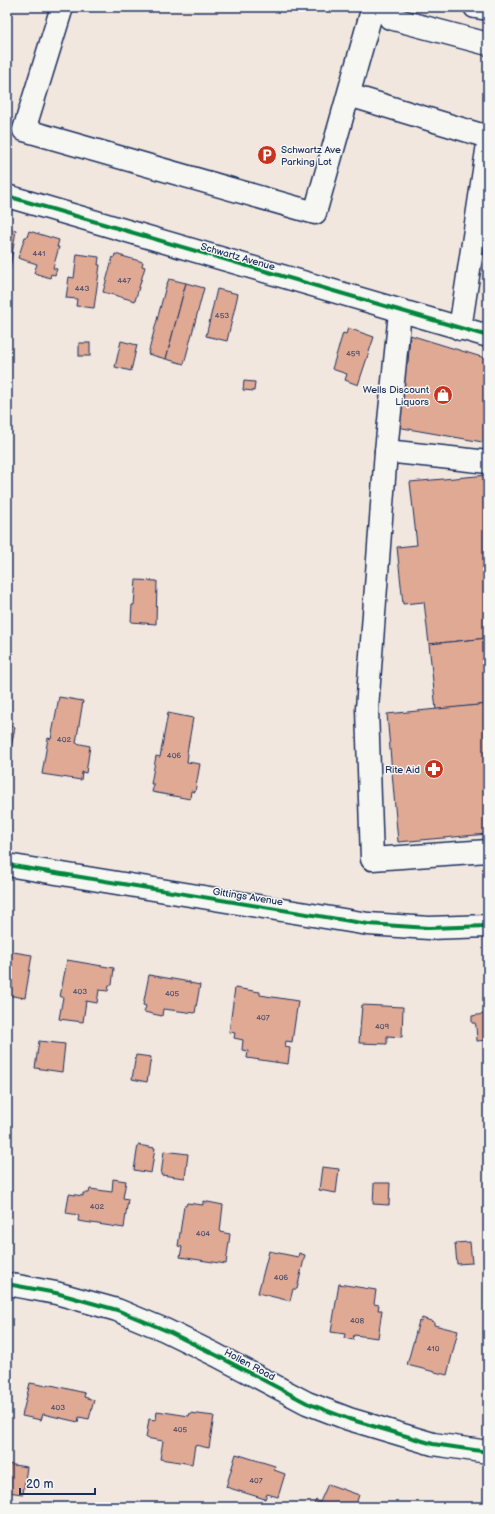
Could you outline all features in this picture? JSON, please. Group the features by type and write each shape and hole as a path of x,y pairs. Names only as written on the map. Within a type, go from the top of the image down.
{"street":[{"path":"62,7 24,130 315,214 373,7"},
{"path":"384,7 390,18 488,44"},
{"path":"349,94 488,136"},
{"path":"460,329 488,144"},
{"name":"Schwartz Avenue","path":"7,196 400,312 488,336"},
{"path":"400,312 386,452 367,709 372,859 488,851"},
{"path":"386,452 488,462"},
{"name":"Gittings Avenue","path":"7,865 368,924 429,928 488,926"},
{"name":"Hollen Road","path":"7,1284 56,1294 117,1310 165,1330 308,1403 349,1419 433,1444 488,1452"}],"building":[{"path":"7,228 16,230 8,281 7,281"},
{"path":"29,231 59,240 57,247 59,247 53,268 57,269 55,275 51,274 50,278 34,273 37,264 18,258 25,237 27,237"},
{"path":"77,254 99,257 98,265 100,265 94,308 76,306 77,299 66,298 69,277 74,278"},
{"path":"115,254 143,262 142,266 145,267 135,301 103,292"},
{"path":"169,279 186,283 166,359 148,354"},
{"path":"186,283 204,288 184,364 166,359"},
{"path":"217,289 238,294 227,341 206,336"},
{"path":"348,328 374,337 358,385 345,380 347,374 332,369 343,333 346,334"},
{"name":"Wells Discount Liquors","path":"410,335 488,359 488,443 397,427 401,363 408,363"},
{"path":"121,341 137,345 131,371 115,367"},
{"path":"79,343 90,343 90,356 79,356"},
{"path":"244,381 255,382 254,391 243,390"},
{"path":"488,475 488,638 429,644 424,602 403,604 397,547 417,545 410,482"},
{"path":"136,580 157,581 156,624 131,622"},
{"path":"488,638 488,704 436,710 429,644"},
{"path":"59,697 83,701 76,743 90,746 86,773 82,772 81,780 42,774 48,738 51,739"},
{"name":"Rite Aid","path":"488,704 488,834 398,842 387,714"},
{"path":"168,713 193,718 187,753 187,762 200,764 195,792 191,791 190,799 152,792 154,784 151,784 156,756 160,757"},
{"path":"7,725 15,727 9,758 7,758"},
{"path":"7,951 32,955 25,998 7,995"},
{"path":"67,960 114,968 112,985 109,985 108,991 99,990 97,1003 86,1001 83,1022 59,1019 63,997 60,997"},
{"path":"149,975 200,985 195,1013 163,1009 162,1016 144,1012 146,1006 143,1005"},
{"path":"235,988 260,992 260,995 298,1001 292,1042 286,1041 285,1047 290,1048 288,1064 247,1058 248,1051 242,1050 243,1040 234,1038 235,1033 229,1032"},
{"path":"362,1005 403,1007 402,1037 387,1036 387,1044 359,1043"},
{"path":"488,1014 488,1040 477,1041 476,1026 475,1023 472,1023 472,1016"},
{"path":"39,1041 65,1044 62,1072 35,1068"},
{"path":"136,1055 151,1057 147,1082 132,1079"},
{"path":"138,1145 155,1148 151,1173 134,1170"},
{"path":"164,1151 188,1154 185,1178 161,1175"},
{"path":"322,1167 339,1169 336,1193 319,1190"},
{"path":"113,1179 126,1181 123,1198 128,1199 124,1228 78,1221 79,1215 66,1213 69,1194 83,1196 83,1193 89,1193 90,1189 112,1192"},
{"path":"374,1183 390,1183 389,1205 373,1204"},
{"path":"203,1201 223,1205 220,1232 230,1234 226,1264 180,1257 182,1247 178,1246 184,1206 186,1206 187,1203 203,1205"},
{"path":"470,1242 472,1263 457,1264 455,1243"},
{"path":"269,1251 298,1257 299,1253 305,1255 297,1289 293,1289 290,1301 258,1293"},
{"path":"339,1284 376,1290 374,1304 379,1305 378,1310 382,1310 378,1338 354,1335 353,1340 344,1338 345,1334 331,1332"},
{"path":"422,1318 434,1322 434,1325 458,1331 447,1375 407,1365 419,1321 421,1322"},
{"path":"30,1383 47,1386 47,1384 85,1393 84,1397 94,1400 89,1419 79,1417 78,1422 43,1414 41,1420 22,1416"},
{"path":"157,1411 189,1416 190,1413 214,1416 209,1448 195,1445 192,1464 160,1459 163,1441 146,1438 149,1419 156,1420"},
{"path":"236,1454 275,1466 274,1470 285,1474 278,1497 267,1494 265,1499 226,1487"},
{"path":"7,1464 27,1467 23,1494 7,1492"},
{"path":"328,1484 359,1495 355,1507 313,1507 316,1500 320,1502"}],"cycle path":[{"path":"7,196 488,336"},
{"path":"7,865 368,924 429,928 488,926"},
{"path":"7,1284 56,1293 117,1310 165,1330 307,1403 349,1419 433,1444 488,1452"}],"place":[{"name":"Schwartz Ave Parking Lot","path":"267,155"},
{"name":"Wells Discount Liquors","path":"443,395"},
{"name":"Rite Aid","path":"434,769"}]}
